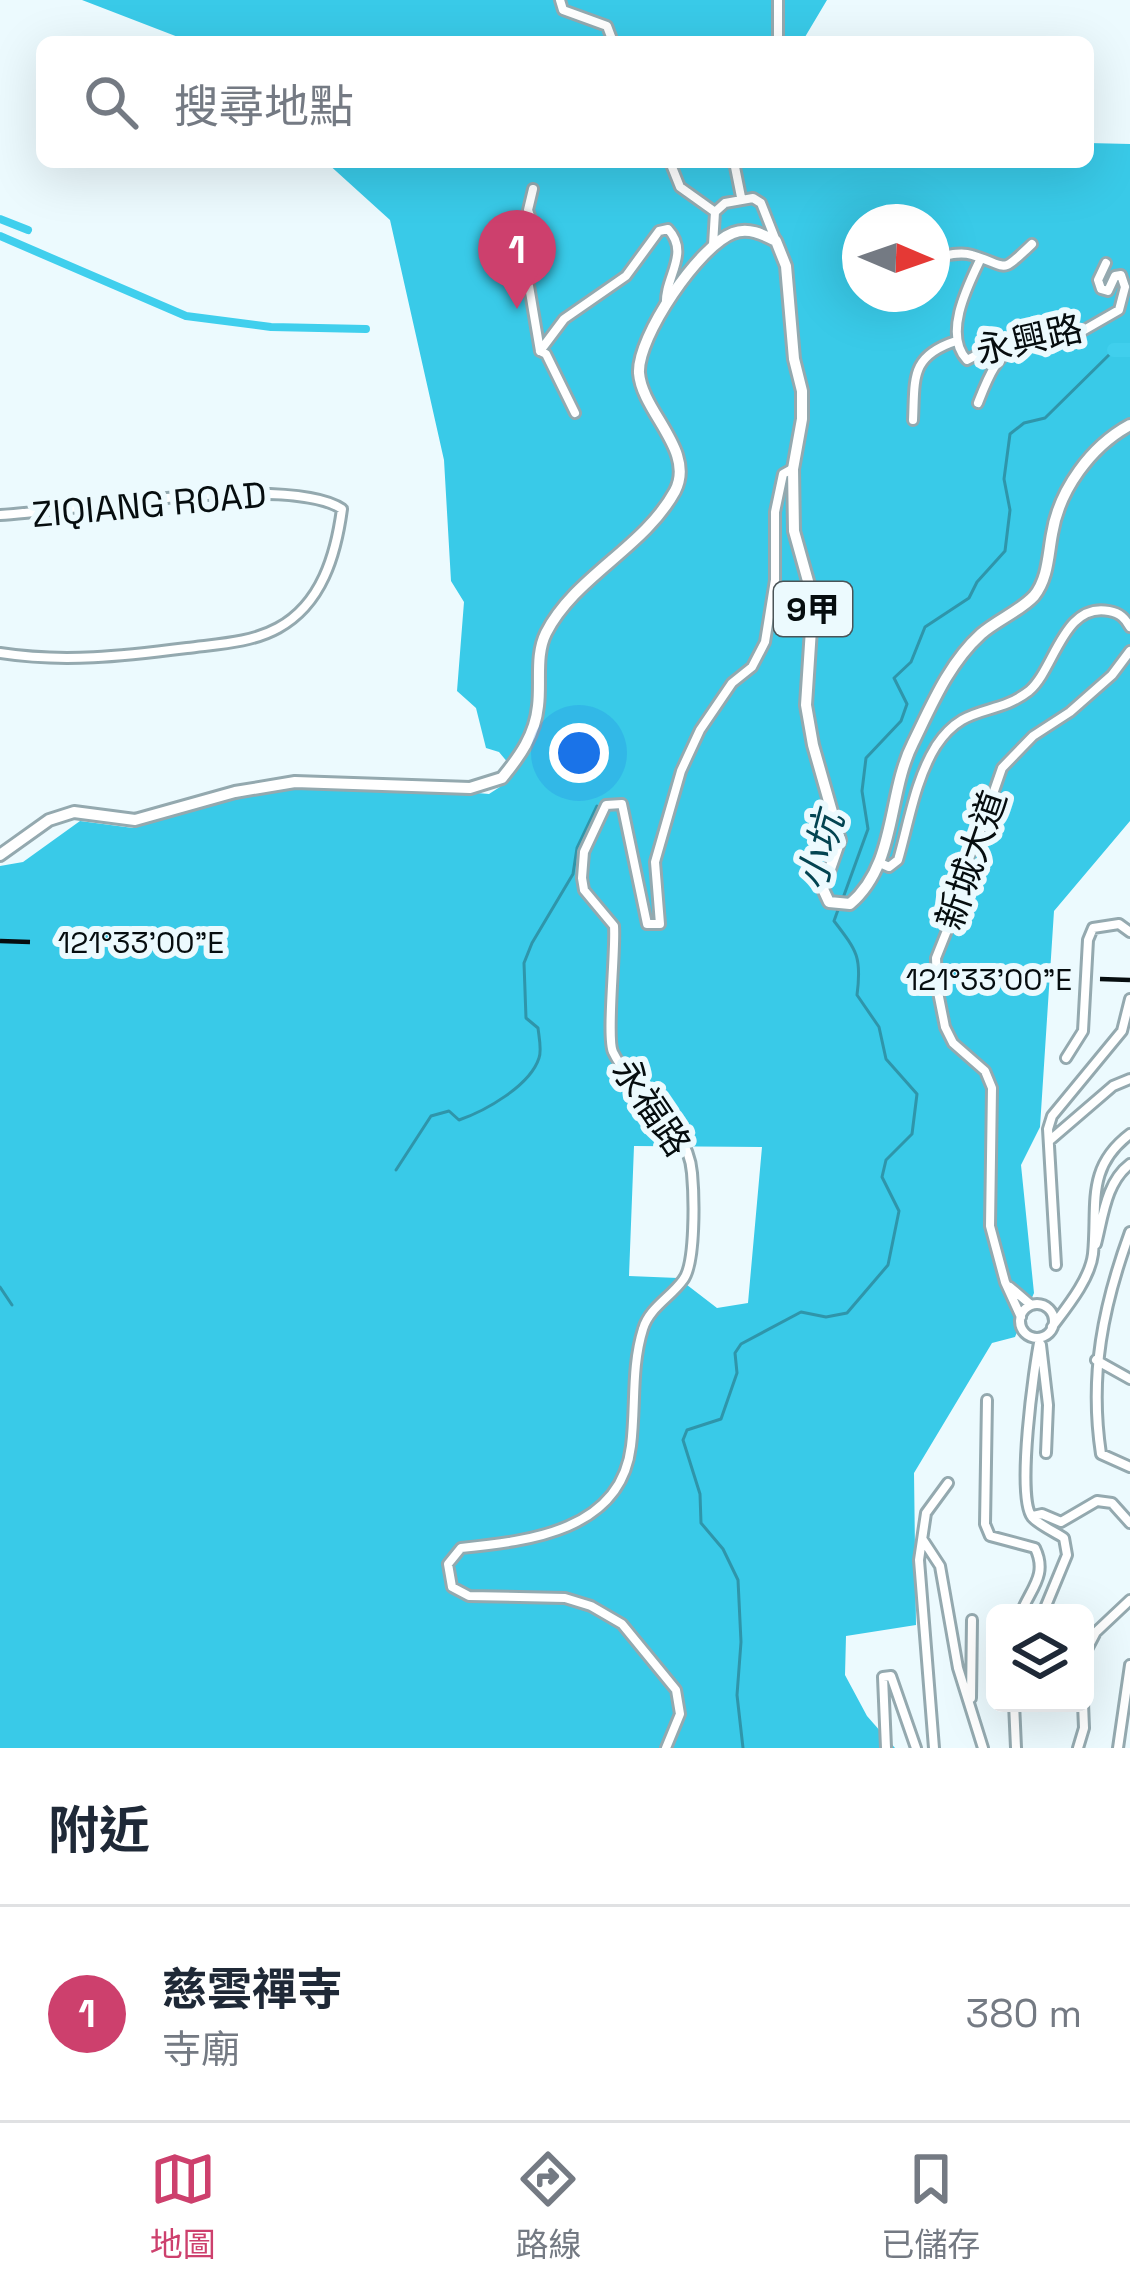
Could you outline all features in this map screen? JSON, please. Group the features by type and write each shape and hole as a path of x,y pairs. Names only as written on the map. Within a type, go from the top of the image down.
{"main road":[{"path":"0,855 49,820 74,812 135,820 235,792 295,782 470,788 502,778 533,731 542,640 550,626 675,491 680,475 676,456 641,387 642,346 713,245 746,230 776,241"},
{"name":"9甲","path":"776,241 786,266 794,359 802,391 793,469 794,531 814,599 806,705 840,840 823,889 829,902 850,904 880,863 910,747 953,663 983,632 1035,595 1067,491 1085,462 1112,435 1130,425"}],"street":[{"path":"560,0 563,10 607,26 611,36"},
{"path":"778,0 778,36"},
{"path":"672,168 680,187 715,212"},
{"path":"735,168 741,197"},
{"path":"533,189 528,211 536,234 527,274 540,351"},
{"path":"715,212 741,197 761,203 776,241"},
{"path":"713,245 715,212"},
{"path":"540,351 563,320 616,285 659,231 668,230 677,239 679,254 665,291 666,307"},
{"path":"950,255 970,254 999,268 1008,266 1032,244"},
{"name":"永興路","path":"980,260 962,308 956,341 967,360 1000,343 1072,337 1119,310 1128,287"},
{"path":"1106,263 1098,280 1101,289 1108,291 1115,276 1121,275 1128,287"},
{"path":"913,420 915,376 922,361 934,348 956,341"},
{"path":"978,403 989,374 1010,349 1028,341"},
{"path":"540,351 546,354 575,412"},
{"name":"永福路","path":"666,1748 680,1714 676,1690 622,1624 565,1598 469,1596 452,1587 448,1564 461,1548 527,1541 589,1519 623,1480 645,1321 687,1277 692,1169 669,1122 613,1052 614,926 584,890 584,852 606,805 622,805 647,924 660,925 657,846 693,740 732,683 752,667 766,642 775,580 776,512 783,474 793,469"},
{"name":"ZIQIANG ROAD","path":"0,515 278,492 332,502 343,509 335,555 313,596 278,628 232,643 109,659 0,653"},
{"name":"新城大道","path":"880,863 890,867 898,860 921,776 957,720 1005,704 1030,689 1068,629 1084,615 1114,611 1130,627"},
{"name":"新城大道","path":"1021,1317 1005,1282 990,1226 992,1088 985,1071 953,1043 945,1027 936,958 952,918 958,876 977,840 1002,768 1033,736 1070,712 1112,675 1130,651"},
{"path":"1066,1058 1083,1030 1088,940 1094,928 1119,924 1130,932"},
{"path":"1056,1264 1049,1142 1052,1116 1122,1031 1130,999"},
{"path":"1049,1142 1113,1086 1130,1079"},
{"path":"1093,1258 1092,1225 1100,1172 1110,1150 1130,1134"},
{"path":"1047,1604 1067,1555 1064,1538 1031,1516 1025,1481 1034,1367 1040,1338 1070,1304 1093,1258 1108,1194 1130,1164"},
{"path":"1130,1232 1104,1309 1096,1360 1095,1416 1101,1454 1130,1467"},
{"path":"1005,1282 1031,1305"},
{"path":"1034,1367 1021,1317 1031,1305 1041,1304 1054,1318 1052,1328"},
{"path":"1049,1310 1070,1304"},
{"path":"1028,1335 1040,1338"},
{"path":"1040,1338 1048,1405 1046,1453"},
{"path":"1096,1360 1130,1378"},
{"path":"987,1400 985,1524 991,1536 1035,1548 1042,1572 1026,1604"},
{"path":"934,1748 919,1560 926,1513 948,1484"},
{"path":"1031,1516 1042,1514 1061,1522 1097,1501 1112,1503 1130,1523"},
{"path":"923,1540 940,1566 958,1668 983,1748"},
{"path":"1094,1637 1130,1600"},
{"path":"970,1700 972,1619"},
{"path":"1118,1748 1130,1665"},
{"path":"886,1748 883,1677 891,1676 916,1748"},
{"path":"1014,1712 1016,1748"},
{"path":"1078,1748 1083,1712"}],"shaded area":[{"path":"82,0 827,0 806,36 175,36"},
{"path":"1094,143 1130,144 1130,821 1054,911 1040,1127 1021,1165 1034,1293 1015,1337 992,1343 914,1473 916,1625 846,1636 845,1675 867,1716 895,1748 0,1748 0,866 23,862 80,821 133,828 247,796 291,790 420,788 489,794 506,783 514,770 499,752 486,748 476,708 457,691 464,602 451,581 444,460 390,220 333,168 1094,168","holes":["634,1146 762,1147 748,1303 717,1308 678,1278 629,1276"]}],"waterway":[{"path":"0,219 28,230"},
{"path":"0,236 186,316 271,327 366,329"},
{"name":"小坑","path":"843,898 868,829 862,791 866,758 901,721 907,704 894,678 911,662 925,627 969,598 1005,551 1010,510 1004,479 1010,434 1024,423 1045,418 1114,350"},
{"name":"小坑","path":"1114,350 1130,350"},
{"path":"396,1170 431,1116 449,1111 459,1120 470,1116 505,1096 534,1068 540,1043 538,1028 526,1018 524,963 573,874 577,848 597,806"},
{"name":"小坑","path":"743,1748 737,1695 738,1580 723,1549 701,1523 700,1494 683,1440 687,1430 721,1419 737,1373 735,1353 741,1344 801,1312 826,1317 847,1313 888,1265 899,1211 882,1177 886,1160 912,1134 917,1094 886,1059 879,1027 857,995 856,955 834,921 839,907"},
{"path":"0,1287 12,1305"}],"place":[{"name":"慈雲禪寺","path":"517,309"}]}
